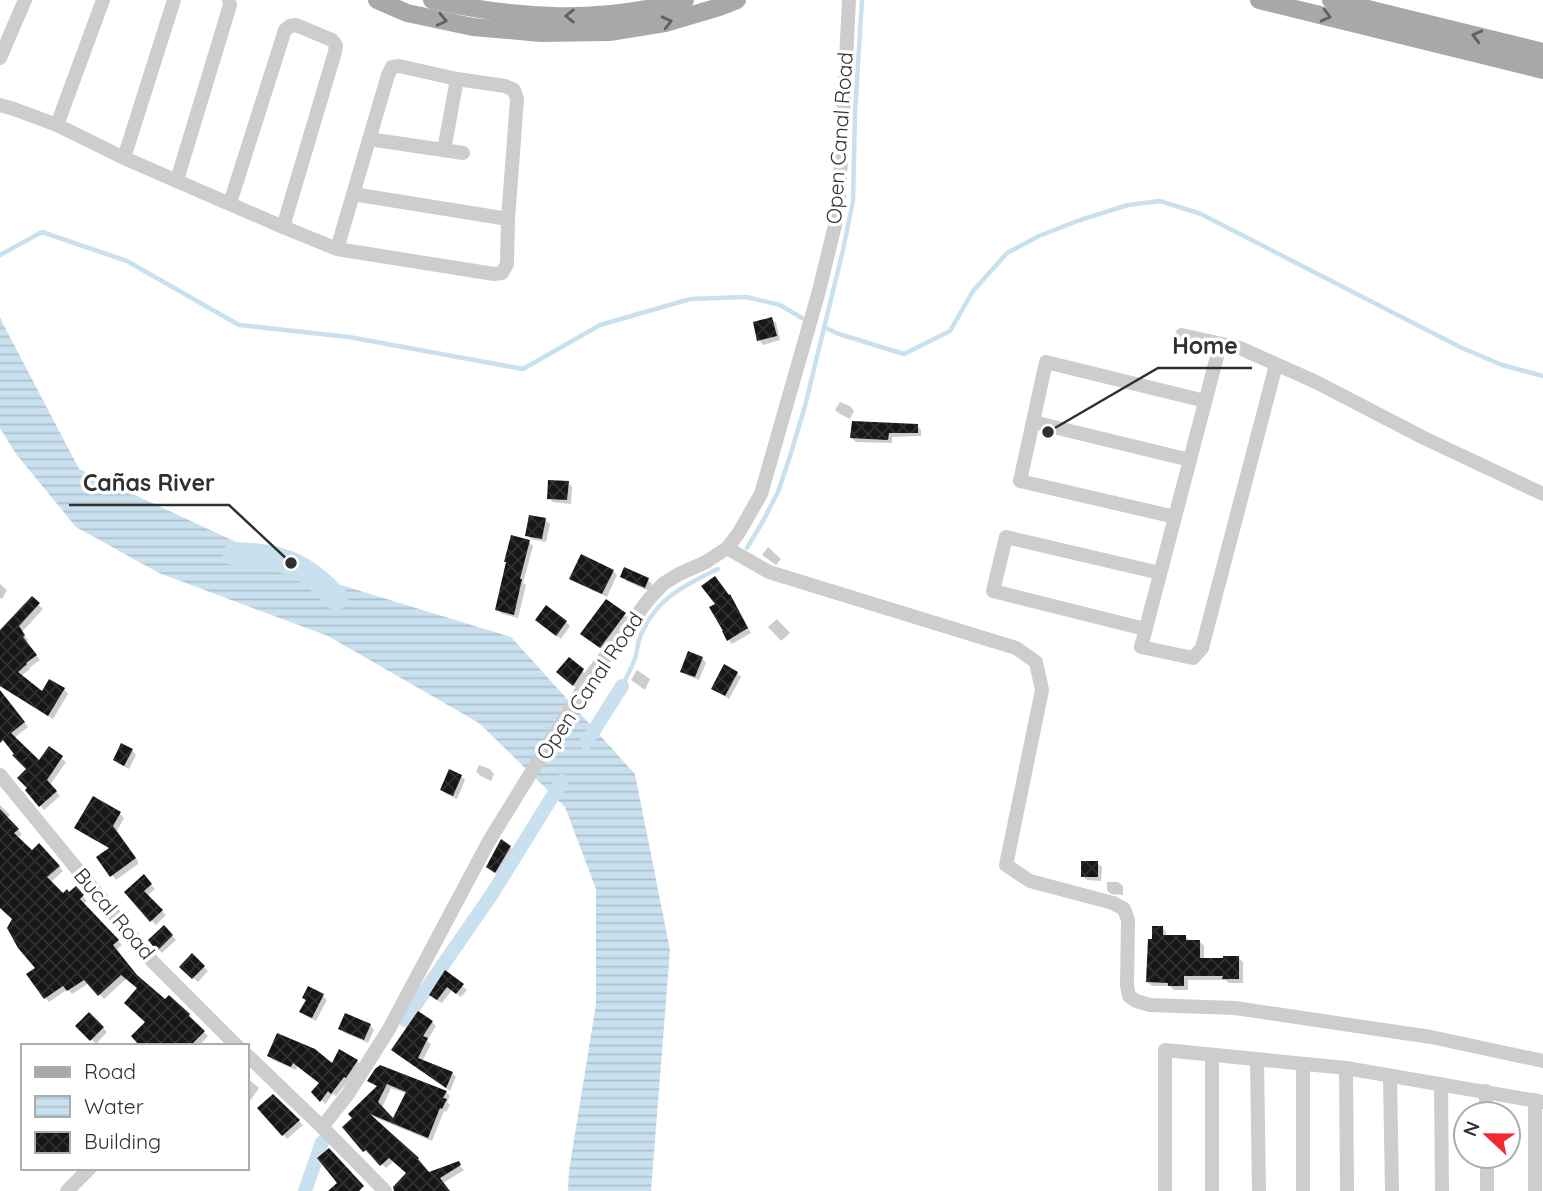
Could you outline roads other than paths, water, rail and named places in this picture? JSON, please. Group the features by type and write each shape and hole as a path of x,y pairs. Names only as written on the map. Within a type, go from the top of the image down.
{"main road":[{"path":"377,0 407,13 473,27 541,33 609,32 654,25 737,0"},
{"path":"432,0 475,9 556,16 608,16 685,0"},
{"path":"1259,0 1543,70"},
{"path":"1331,0 1543,52"}],"street":[{"path":"0,58 25,0"},
{"path":"57,125 103,0"},
{"path":"124,158 174,0"},
{"path":"177,180 230,5 229,0"},
{"name":"Open Canal Road","path":"322,1126 353,1087 389,1029 472,871 590,677 663,584 727,548 761,494 816,303 835,225 849,0"},
{"path":"230,203 285,30 296,26 332,40 336,46 335,52 283,228"},
{"path":"0,105 57,125 124,158 337,249 494,274 502,272 507,264 517,99 514,90 399,66 392,68 337,249"},
{"path":"444,150 457,79"},
{"path":"369,139 463,153"},
{"path":"353,194 508,219"},
{"path":"1182,335 1240,348 1316,382 1424,438 1543,494"},
{"path":"1220,345 1141,647 1193,658 1202,648 1276,365"},
{"path":"1175,516 1020,481 1046,362 1205,401"},
{"path":"1033,422 1190,460"},
{"path":"1145,629 992,591 1006,537 1160,573"},
{"path":"727,548 769,572 1016,648 1036,662 1042,690 1006,865 1030,881 1113,903 1124,909 1128,920 1127,986 1129,996 1136,1001 1150,1005 1235,1008 1431,1037 1543,1061"},
{"name":"Bucal Road","path":"0,775 153,962 232,1044"},
{"path":"1165,1191 1165,1050 1346,1068 1539,1101 1535,1191"},
{"path":"1212,1055 1212,1191"},
{"path":"248,1056 385,1191"},
{"path":"1257,1059 1259,1191"},
{"path":"1303,1064 1303,1191"},
{"path":"1346,1068 1348,1191"},
{"path":"1390,1076 1392,1191"},
{"path":"1441,1084 1442,1191"},
{"path":"1486,1091 1486,1100"},
{"path":"67,1191 88,1170"},
{"path":"1487,1170 1488,1191"}],"water":[{"path":"0,318 79,469 305,574 511,637 635,774 670,950 651,1191 568,1191 596,1004 596,889 565,807 479,723 328,636 159,573 76,527 16,454 0,428"}],"waterway":[{"path":"747,548 778,492 791,453 843,250 853,201 862,0"},
{"path":"824,327 904,354 950,331 973,291 1007,253 1039,236 1080,220 1128,205 1160,201 1201,214 1460,347 1502,365 1543,376"},
{"path":"0,255 42,232 127,261 239,325 349,337 523,369 600,325 690,299 746,297 780,305 802,318"},
{"path":"235,554 279,559 291,564 325,586 336,598"},
{"path":"622,686 652,614 681,588 718,569"},
{"path":"586,743 622,686"},
{"path":"405,1020 492,894 562,781"},
{"path":"305,1191 322,1142"}],"place":[{"name":"Home","path":"1048,432"},
{"name":"Cañas River","path":"291,563"}]}
